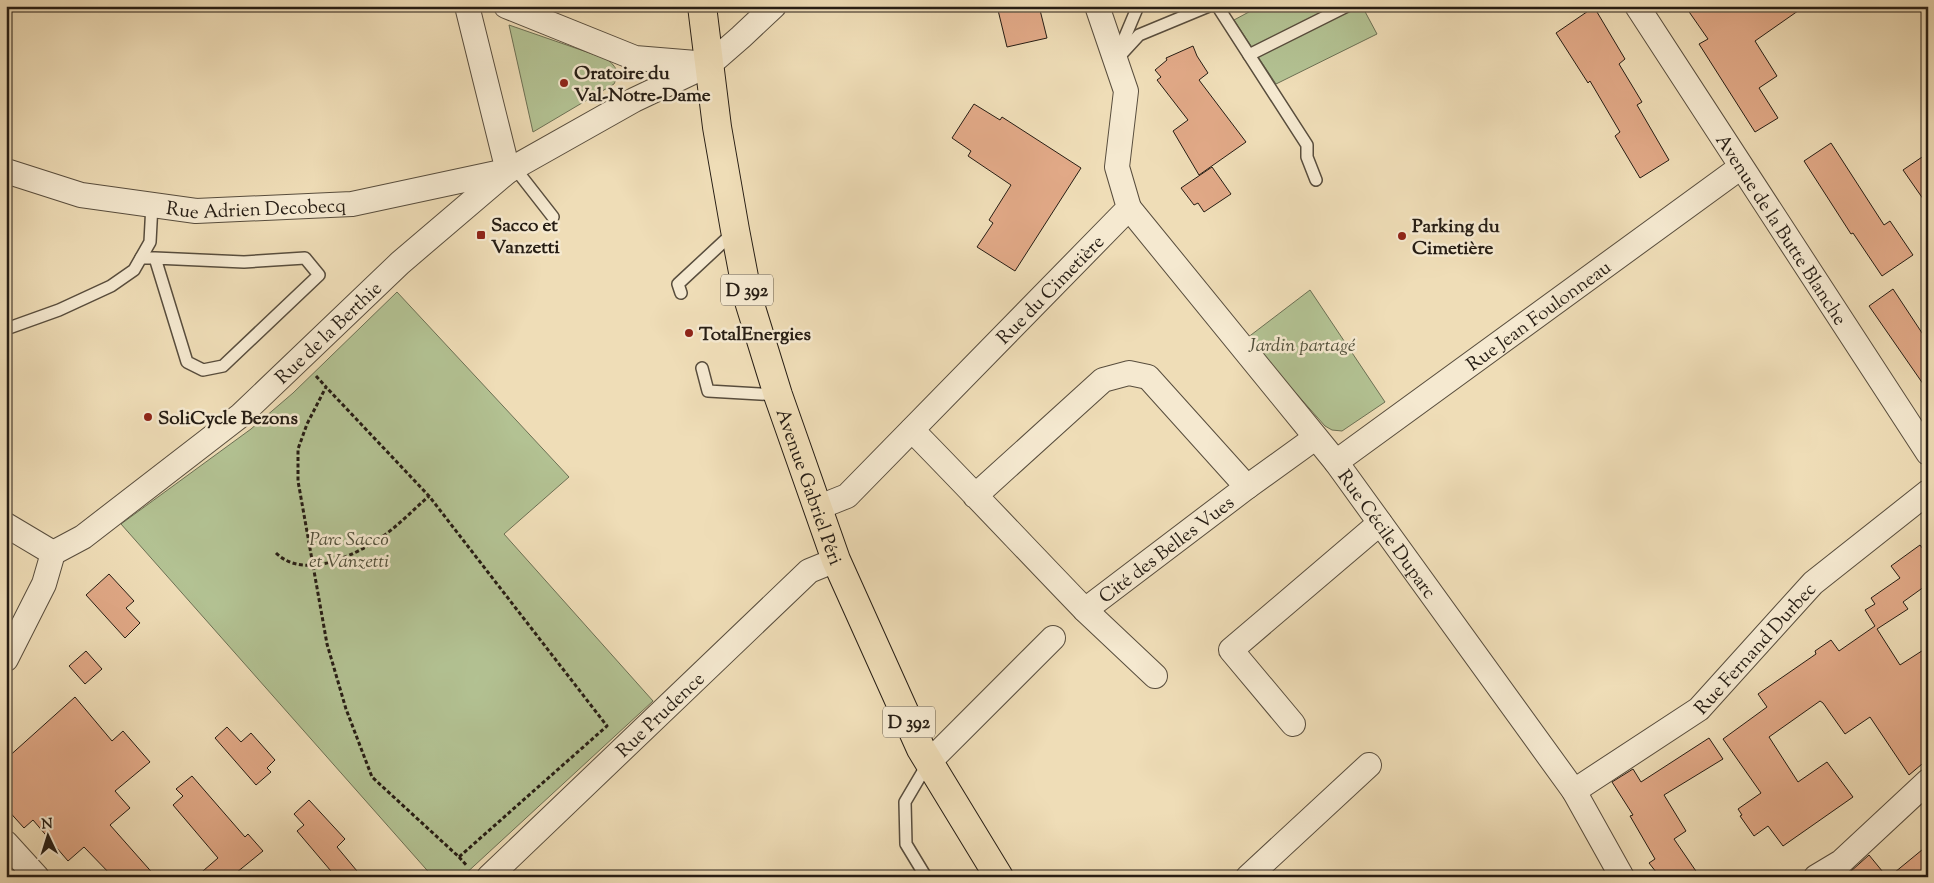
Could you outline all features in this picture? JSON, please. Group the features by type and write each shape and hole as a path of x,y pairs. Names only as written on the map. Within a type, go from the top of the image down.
{"main road":[{"name":"D 392","path":"702,6 710,64"},
{"name":"Avenue Gabriel Péri","path":"710,64 718,127 748,298 778,395 817,508 836,560 921,749 999,877"}],"street":[{"path":"467,6 511,169"},
{"path":"506,6 635,58 710,64"},
{"name":"Rue de la Berthie","path":"53,554 83,537 241,415 400,263 511,169 634,100 710,64 742,38 774,6"},
{"path":"1097,6 1126,91 1117,167 1129,208"},
{"name":"Avenue de la Butte Blanche","path":"1637,6 1740,167 1928,453"},
{"name":"Rue Jean Foulonneau","path":"1336,462 1740,167"},
{"name":"Rue Adrien Decobecq","path":"6,171 81,195 196,211 352,204 511,169"},
{"name":"Rue du Cimetière","path":"817,508 847,496 1129,208"},
{"name":"Rue Cécile Duparc","path":"1129,208 1336,462 1574,791 1622,877"},
{"name":"Cité des Belles Vues","path":"975,496 1103,380 1129,373 1148,377 1247,487"},
{"name":"Cité des Belles Vues","path":"912,430 1085,610 1155,676"},
{"name":"Cité des Belles Vues","path":"1085,610 1247,487 1316,438"},
{"name":"Rue Fernand Durbec","path":"1574,791 1699,709 1813,583 1928,492"},
{"path":"1293,724 1232,650 1380,523"},
{"path":"6,525 53,554 44,584 6,659"},
{"name":"Rue Prudence","path":"489,877 809,571 836,560"},
{"path":"929,762 1052,638"},
{"path":"1248,877 1369,764"},
{"path":"1816,877 1842,862 1928,781"},
{"path":"6,843 37,877"}],"lane":[{"path":"1116,60 1138,6"},
{"path":"1116,60 1139,35 1209,6"},
{"path":"1217,6 1307,145 1307,157 1316,180"},
{"path":"1249,55 1347,6"},
{"path":"511,169 553,217"},
{"path":"6,329 59,310 111,286 134,270 150,242 152,204"},
{"path":"681,293 678,284 735,230"},
{"path":"141,258 155,258 244,262 305,258 319,275 223,366 203,370 187,362 155,258"},
{"path":"702,368 708,391 778,395"},
{"path":"926,877 906,844 905,802 929,762"}],"path":[{"path":"301,358 429,496 607,726 459,857 372,777 346,709 332,663 298,481 298,449 307,424 326,387"},
{"path":"276,553 283,560 313,567 340,559 380,538 429,496"}],"green space":[{"path":"1260,6 1362,6 1377,34 1276,84 1234,20"},
{"path":"509,25 607,59 617,73 614,84 533,132"},
{"name":"Jardin partagé","path":"1310,290 1385,402 1342,431 1332,430 1325,426 1247,338"},
{"name":"Parc Sacco et Vanzetti","path":"397,292 569,477 504,534 653,701 462,877 433,877 121,524 251,429 293,393"}],"building":[{"path":"997,6 1039,6 1047,38 1007,47"},
{"path":"1685,6 1805,6 1755,41 1777,76 1759,88 1778,118 1755,132 1699,44 1708,39"},
{"path":"1594,7 1625,59 1619,64 1642,102 1637,105 1669,160 1640,178 1615,136 1620,132 1590,81 1588,83 1556,33"},
{"path":"1193,46 1208,73 1199,80 1246,142 1199,175 1173,131 1188,120 1157,80 1161,77 1155,70 1167,60 1166,58"},
{"path":"974,104 1000,120 1002,117 1081,168 1015,271 977,247 993,223 989,220 1011,185 968,156 971,151 952,138"},
{"path":"1831,143 1884,225 1890,221 1913,255 1882,276 1853,233 1851,234 1804,161"},
{"path":"1928,153 1928,206 1903,170"},
{"path":"1212,167 1231,194 1204,212 1198,203 1194,205 1181,188"},
{"path":"1893,289 1928,342 1928,391 1869,306"},
{"path":"1920,545 1928,556 1928,584 1903,602 1908,609 1877,629 1900,665 1928,647 1928,759 1909,775 1870,717 1845,734 1820,701 1769,737 1798,782 1827,762 1853,797 1783,846 1768,826 1754,836 1740,816 1742,815 1738,809 1761,793 1723,739 1767,707 1758,694 1816,654 1815,651 1831,640 1839,651 1875,626 1865,610 1875,604 1871,598 1900,578 1891,566"},
{"path":"109,574 134,601 126,608 140,623 125,638 86,595"},
{"path":"86,651 102,669 85,684 69,666"},
{"path":"75,697 112,741 123,731 150,762 115,791 130,808 110,825 156,877 113,877 84,847 68,861 33,820 24,828 6,808 6,759"},
{"path":"227,727 241,742 251,733 275,760 267,768 271,772 256,785 215,738"},
{"path":"1709,738 1723,759 1664,795 1686,831 1674,839 1700,877 1660,877 1649,863 1655,859 1630,816 1633,815 1612,782 1633,769 1641,782"},
{"path":"192,776 245,837 248,834 263,851 231,877 196,877 218,858 173,805 183,796 176,789"},
{"path":"309,800 345,839 337,847 362,877 336,877 297,831 304,825 294,814"},
{"path":"1928,845 1928,877 1889,877"},
{"path":"1869,855 1887,877 1843,877 1850,872"}],"place":[{"name":"Oratoire du Val-Notre-Dame","path":"564,83"},
{"name":"Sacco et Vanzetti","path":"481,235"},
{"name":"Parking du Cimetière","path":"1402,236"},
{"name":"TotalEnergies","path":"689,333"},
{"name":"SoliCycle Bezons","path":"148,417"}]}
